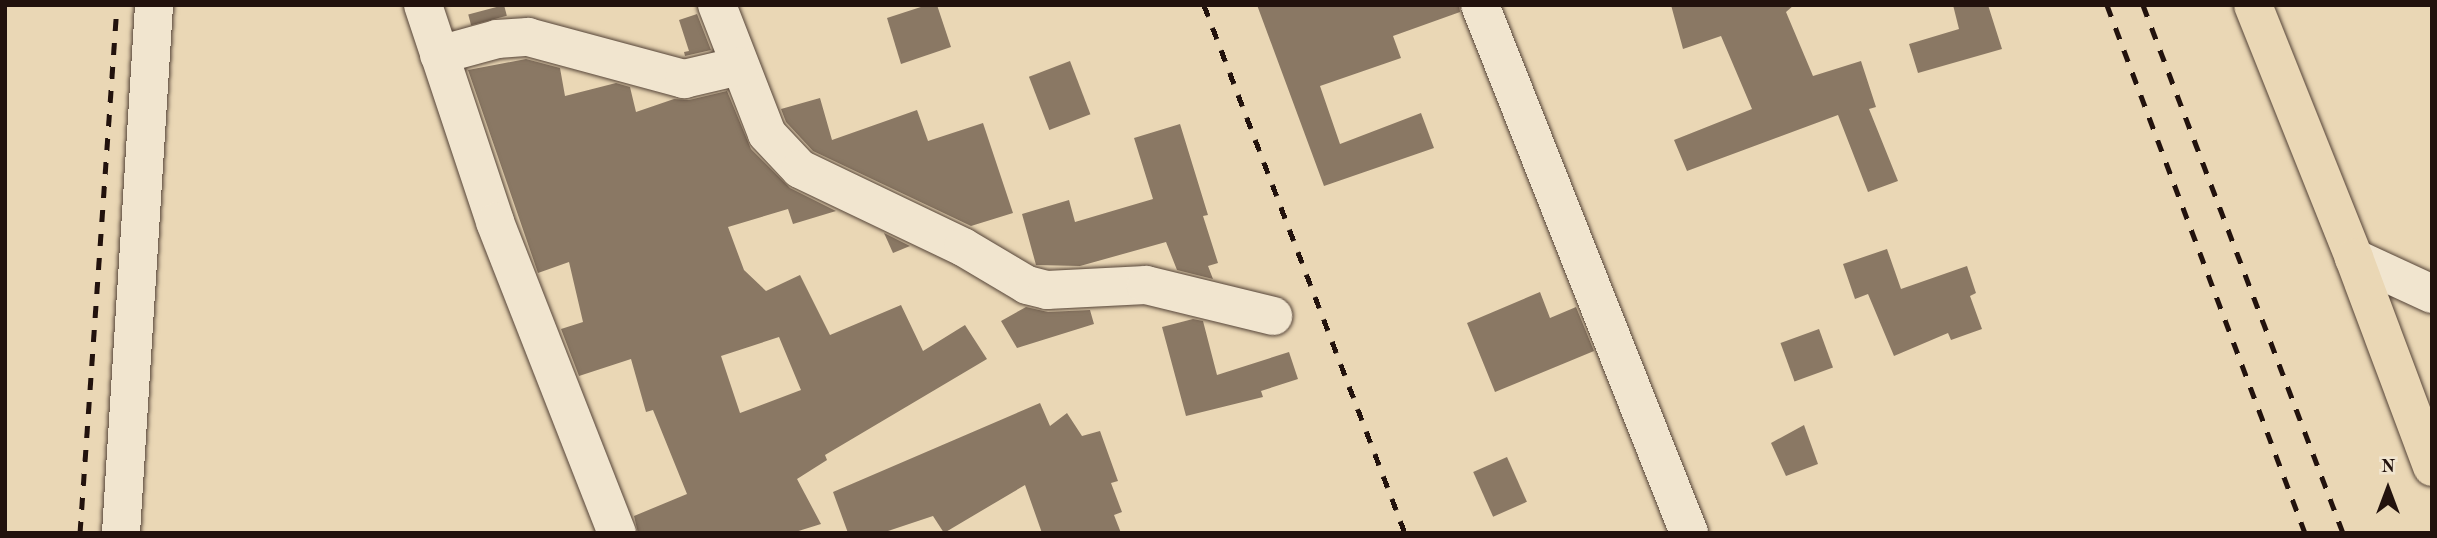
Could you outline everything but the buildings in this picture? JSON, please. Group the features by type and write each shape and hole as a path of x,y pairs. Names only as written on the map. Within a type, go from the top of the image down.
{"main road":[{"path":"2253,5 2354,258 2432,467"}],"street":[{"path":"121,533 154,5"},
{"path":"423,5 495,222 617,533"},
{"path":"718,5 767,134 800,169 963,247 1027,285 1047,290 1146,285 1273,316"},
{"path":"1480,5 1689,533"},
{"path":"439,55 497,39 528,37 684,79 739,65"},
{"path":"2354,258 2428,288"}],"railway":[{"path":"80,533 117,5"},
{"path":"1204,5 1405,533"},
{"path":"2107,5 2305,533"},
{"path":"2143,5 2343,533"}]}
